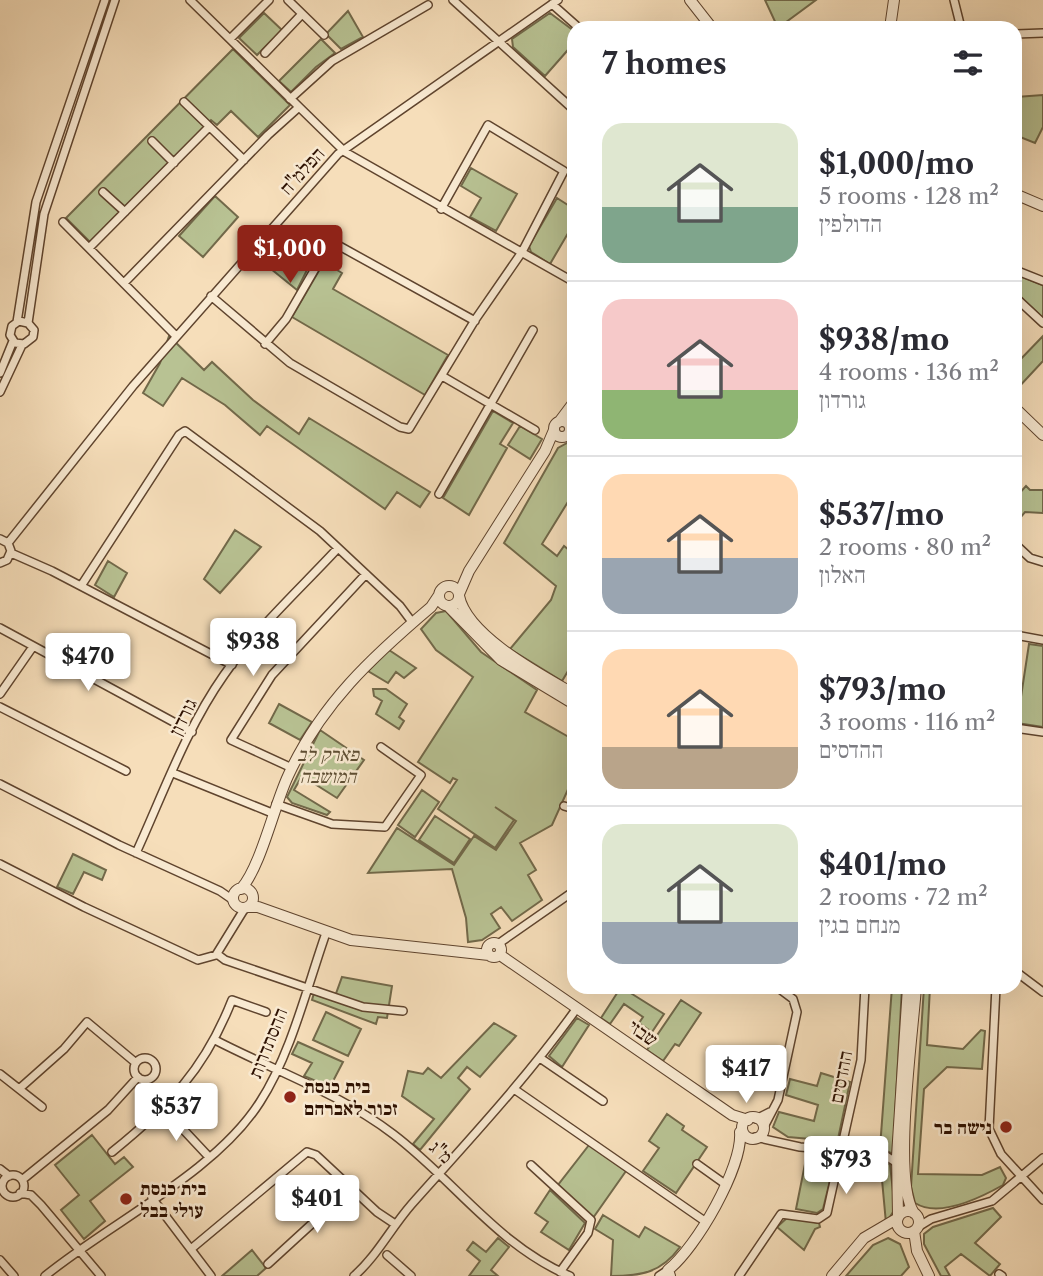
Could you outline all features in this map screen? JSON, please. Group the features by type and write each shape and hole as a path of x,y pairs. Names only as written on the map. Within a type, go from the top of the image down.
{"street":[{"path":"0,373 13,341 10,330 17,322 36,202 105,0"},
{"path":"0,392 22,345 33,337 34,330 29,323 44,214 115,0"},
{"path":"190,0 342,150 567,278"},
{"path":"230,39 269,0"},
{"path":"288,0 324,35"},
{"path":"453,0 567,104"},
{"path":"690,0 706,21"},
{"path":"891,21 894,0"},
{"path":"954,0 959,21"},
{"path":"555,2 573,21"},
{"name":"הפלמ\"ח","path":"8,543 176,336 342,150 555,2"},
{"path":"290,99 332,61 428,5"},
{"path":"265,53 302,14"},
{"path":"1022,34 1043,33"},
{"path":"184,102 244,160"},
{"path":"124,284 298,108"},
{"path":"211,296 265,344 304,372 400,427 410,428 475,321 522,253 564,172 561,166 488,125 442,209"},
{"path":"89,248 209,127"},
{"path":"152,141 174,163"},
{"path":"103,192 125,212"},
{"path":"1022,197 1043,206"},
{"path":"63,222 176,336"},
{"path":"265,344 286,319 330,245 341,245 475,321"},
{"path":"1022,273 1043,281"},
{"path":"1022,304 1043,323"},
{"path":"17,322 29,323"},
{"path":"439,494 533,330"},
{"path":"13,341 22,345"},
{"path":"442,376 535,430"},
{"path":"1022,415 1043,435"},
{"path":"81,586 183,431 316,527 412,622"},
{"path":"430,608 455,604 469,571 545,451 565,431"},
{"path":"0,539 8,543 11,553 81,586 232,665"},
{"name":"גורדון","path":"136,853 192,732 232,665 338,548"},
{"path":"1022,550 1029,557 1043,562"},
{"path":"0,563 11,553"},
{"path":"233,924 236,895 253,868 274,808 310,735 340,691 374,655 430,608 442,589 469,571"},
{"path":"292,768 231,740 272,675 366,574"},
{"path":"449,586 456,589 464,609 501,648 567,690"},
{"path":"439,595 446,606 501,660 567,700"},
{"path":"0,628 192,732"},
{"path":"1022,636 1043,640"},
{"path":"0,694 33,648"},
{"path":"0,707 126,771"},
{"path":"1022,729 1043,732"},
{"path":"173,773 274,808 332,824 384,827 421,775 381,747"},
{"path":"0,784 136,853 220,891 236,895 252,894"},
{"path":"0,864 188,957 206,960 217,954 233,924 247,908 252,894 253,868"},
{"path":"252,894 269,912"},
{"path":"236,895 247,908 269,912 326,933 380,946 472,951 494,950 567,896"},
{"name":"ההסתדרות","path":"46,1276 80,1248 209,1157 251,1115 276,1071 326,933"},
{"name":"שבזי","path":"494,950 732,1115 759,1123"},
{"path":"217,954 225,960 369,1008 403,1011"},
{"path":"1022,976 1043,992"},
{"path":"740,1131 759,1123 778,1100 797,1012 793,999 786,994"},
{"name":"ההדסים","path":"739,1276 781,1214 818,1219 825,1216 842,1151 863,1049 865,994"},
{"path":"908,994 897,1163 897,1226 922,1276"},
{"path":"916,994 905,1160 906,1192 915,1214 917,1251 929,1276"},
{"path":"996,994 988,1123 998,1149 1043,1200"},
{"path":"112,1152 164,1109 193,1076 215,1040 232,1000 266,1012"},
{"path":"354,1276 540,1058 577,1008"},
{"path":"19,1089 64,1049 87,1022 136,1063"},
{"name":"מ\"ג","path":"215,1040 276,1071 323,1090 364,1114 439,1174 503,1235 529,1255 565,1274"},
{"path":"147,1058 155,1069 149,1079 138,1077 134,1071 136,1063 147,1058"},
{"path":"540,1058 603,1101"},
{"path":"0,1074 42,1107"},
{"path":"20,1193 22,1181 108,1110 138,1077"},
{"path":"514,1088 706,1222"},
{"path":"164,1109 209,1157"},
{"name":"שבזי","path":"732,1115 740,1131"},
{"path":"739,1150 763,1133 759,1123"},
{"path":"759,1123 777,1141"},
{"path":"740,1131 753,1138 883,1154 897,1163"},
{"path":"659,1276 669,1273 706,1222 739,1150 740,1131"},
{"path":"191,1249 305,1152 316,1155 351,1188 396,1224"},
{"path":"882,1229 902,1232 916,1229 937,1217 988,1203 1023,1178 1043,1158"},
{"path":"698,1164 725,1184"},
{"path":"531,1165 591,1220 588,1233 565,1274"},
{"path":"0,1169 9,1176"},
{"path":"22,1181 15,1175 1,1182 9,1195 20,1193 36,1200 80,1248 101,1276"},
{"path":"268,1264 351,1188"},
{"path":"152,1198 211,1276"},
{"path":"832,1276 864,1238 906,1212 937,1217"},
{"path":"387,1255 411,1276"},
{"path":"0,1260 14,1276"}],"green space":[{"path":"765,0 816,0 788,21 775,21"},
{"path":"348,11 363,37 341,49 326,34"},
{"path":"264,13 282,30 257,55 239,38"},
{"path":"550,13 567,26 567,51 545,76 513,47 512,39"},
{"path":"321,39 335,53 316,67 291,92 279,81"},
{"path":"233,49 290,105 258,137 231,111 217,125 211,120 90,242 66,218"},
{"path":"1043,95 1043,127 1035,143 1022,138 1022,96"},
{"path":"471,168 517,194 496,231 470,217 481,198 461,186"},
{"path":"215,196 238,217 203,257 179,236"},
{"path":"557,198 567,204 567,235 550,264 531,252 529,246"},
{"path":"282,226 315,254 297,290 255,256"},
{"path":"324,262 342,273 333,289 448,355 425,395 292,317"},
{"path":"1022,277 1043,285 1043,318 1022,298"},
{"path":"169,336 204,370 212,362 253,400 299,434 309,418 430,492 420,507 397,492 385,509 267,426 260,435 225,405 182,378 163,406 143,393 160,363"},
{"path":"1043,336 1043,361 1022,384 1022,358"},
{"path":"493,411 513,423 500,444 507,448 469,515 443,498"},
{"path":"520,426 542,439 530,459 508,445"},
{"path":"567,443 567,503 542,544 557,556 564,546 567,548 567,673 562,681 510,649 551,600 556,586 504,543 558,448"},
{"path":"1026,486 1030,490 1043,490 1043,513 1025,512 1022,516 1022,490"},
{"path":"235,530 261,547 220,593 204,579"},
{"path":"108,561 127,573 114,597 95,585"},
{"path":"446,611 481,652 537,690 525,712 567,736 567,792 552,825 520,843 536,870 528,875 542,900 512,921 501,907 491,914 500,928 482,940 468,942 466,918 452,869 368,873 397,828 454,865 474,836 496,850 516,821 495,807 514,820 495,848 438,809 457,780 453,778 450,783 418,762 473,677 436,650 421,629 436,613"},
{"path":"1029,644 1043,646 1043,727 1022,724 1022,690"},
{"path":"389,650 416,668 404,678 396,672 388,683 368,671"},
{"path":"373,689 386,689 407,704 399,717 404,721 399,729 376,714 382,701 374,696"},
{"path":"279,704 312,722 300,740 269,723"},
{"name":"פארק לב המושבה","path":"320,730 364,760 337,798 302,776 294,790 330,812 327,815 292,803 287,797"},
{"path":"422,790 439,802 415,837 398,825"},
{"path":"435,816 470,839 454,863 419,840"},
{"path":"73,854 106,870 102,880 84,872 73,894 57,887"},
{"path":"342,977 392,986 387,1018 378,1017 376,1024 312,1000 314,993 334,999"},
{"path":"616,994 632,994 664,1014 652,1032 639,1023 643,1017 624,1004 610,1024 601,1018"},
{"path":"891,994 902,994 893,1154 880,1148"},
{"path":"924,994 930,994 927,1045 963,1049 981,1030 985,1031 982,1069 947,1067 924,1089 918,1174 982,1175 1000,1167 1006,1178 1003,1185 983,1195 947,1207 925,1207 915,1203 911,1187"},
{"path":"681,1000 701,1013 679,1046 675,1044 663,1061 647,1050"},
{"path":"326,1012 361,1029 348,1056 313,1040"},
{"path":"577,1018 589,1025 562,1067 549,1056"},
{"path":"494,1023 516,1036 480,1077 467,1067 458,1078 470,1089 420,1150 413,1144 434,1119 402,1096 408,1071 423,1074 428,1068 441,1078"},
{"path":"298,1042 343,1062 330,1087 304,1076 312,1063 292,1054"},
{"path":"821,1073 850,1082 838,1139 833,1141 788,1137 773,1127 779,1112 814,1121 818,1105 786,1095 790,1079 817,1086"},
{"path":"667,1114 684,1126 682,1130 707,1147 676,1193 643,1171 659,1148 649,1141"},
{"path":"92,1135 115,1164 124,1157 133,1167 90,1201 105,1221 84,1239 61,1210 79,1195 55,1165"},
{"path":"589,1145 626,1171 593,1218 558,1185"},
{"path":"807,1154 830,1155 835,1160 823,1209 817,1213 796,1209"},
{"path":"880,1158 890,1165 895,1209 886,1223"},
{"path":"550,1190 585,1223 569,1250 541,1232 548,1222 535,1213"},
{"path":"993,1208 1001,1217 975,1243 1000,1264 990,1276 961,1254 945,1267 950,1276 941,1276 924,1244 924,1234 933,1227"},
{"path":"603,1215 639,1237 645,1227 680,1247 658,1268 641,1274 611,1276 613,1240 595,1229"},
{"path":"788,1217 819,1223 820,1227 815,1229 804,1250 777,1227"},
{"path":"498,1238 509,1247 491,1270 498,1276 469,1276 480,1261 467,1250 473,1242 486,1252"},
{"path":"888,1238 900,1244 909,1267 901,1276 846,1276 873,1245"},
{"path":"252,1250 266,1268 257,1276 222,1276"}],"place":[{"name":"בית כנסת זכור לאברהם","path":"290,1097"},
{"name":"נישה בר","path":"1006,1127"},
{"name":"בית כנסת עולי בבל","path":"126,1199"}]}
